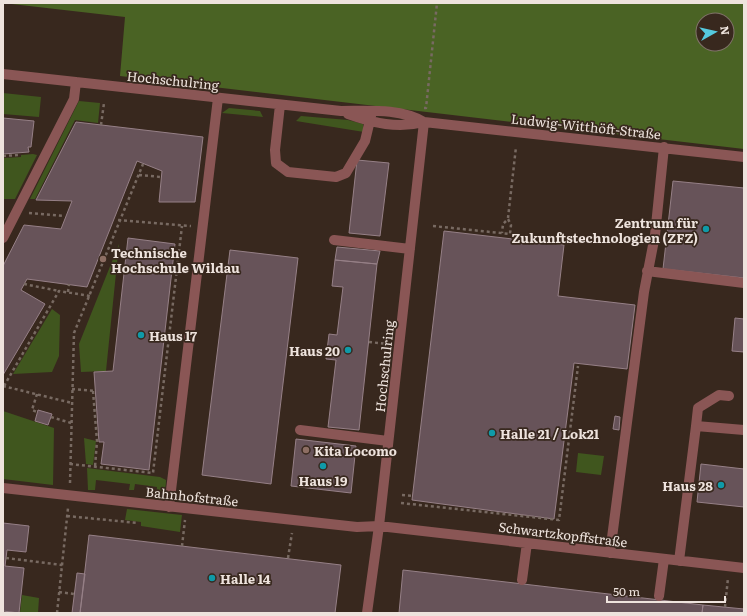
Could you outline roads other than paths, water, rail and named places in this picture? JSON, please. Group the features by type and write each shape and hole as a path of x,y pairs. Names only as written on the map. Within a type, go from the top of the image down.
{"street":[{"name":"Hochschulring","path":"3,74 280,105 341,111 372,111 413,116 424,122"},
{"path":"3,238 74,99 76,82"},
{"path":"169,507 201,227 218,98"},
{"path":"280,105 275,150 276,163 288,172 336,177 346,173 365,141 371,122 372,111"},
{"name":"Hochschulring","path":"341,111 371,122 403,126 424,122"},
{"name":"Hochschulring","path":"367,613 424,122"},
{"name":"Ludwig-Witthöft-Straße","path":"424,122 664,147 744,157"},
{"path":"610,553 647,271 655,235 664,147"},
{"path":"334,240 410,249"},
{"path":"647,271 744,283"},
{"path":"679,561 698,408 720,395 729,396"},
{"path":"696,426 744,430"},
{"path":"300,430 388,441"},
{"name":"Bahnhofstraße","path":"3,488 358,527 378,526"},
{"name":"Schwartzkopffstraße","path":"378,526 744,568"},
{"path":"522,580 527,543"},
{"path":"659,596 664,560"}],"place":[{"name":"Zentrum für Zukunftstechnologien (ZFZ)","path":"706,229"},
{"name":"Technische Hochschule Wildau","path":"103,259"},
{"name":"Haus 17","path":"141,335"},
{"name":"Haus 20","path":"348,350"},
{"name":"Halle 21 / Lok21","path":"492,433"},
{"name":"Kita Locomo","path":"306,450"},
{"name":"Haus 19","path":"323,466"},
{"name":"Haus 28","path":"721,485"},
{"name":"Halle 14","path":"212,578"}]}
